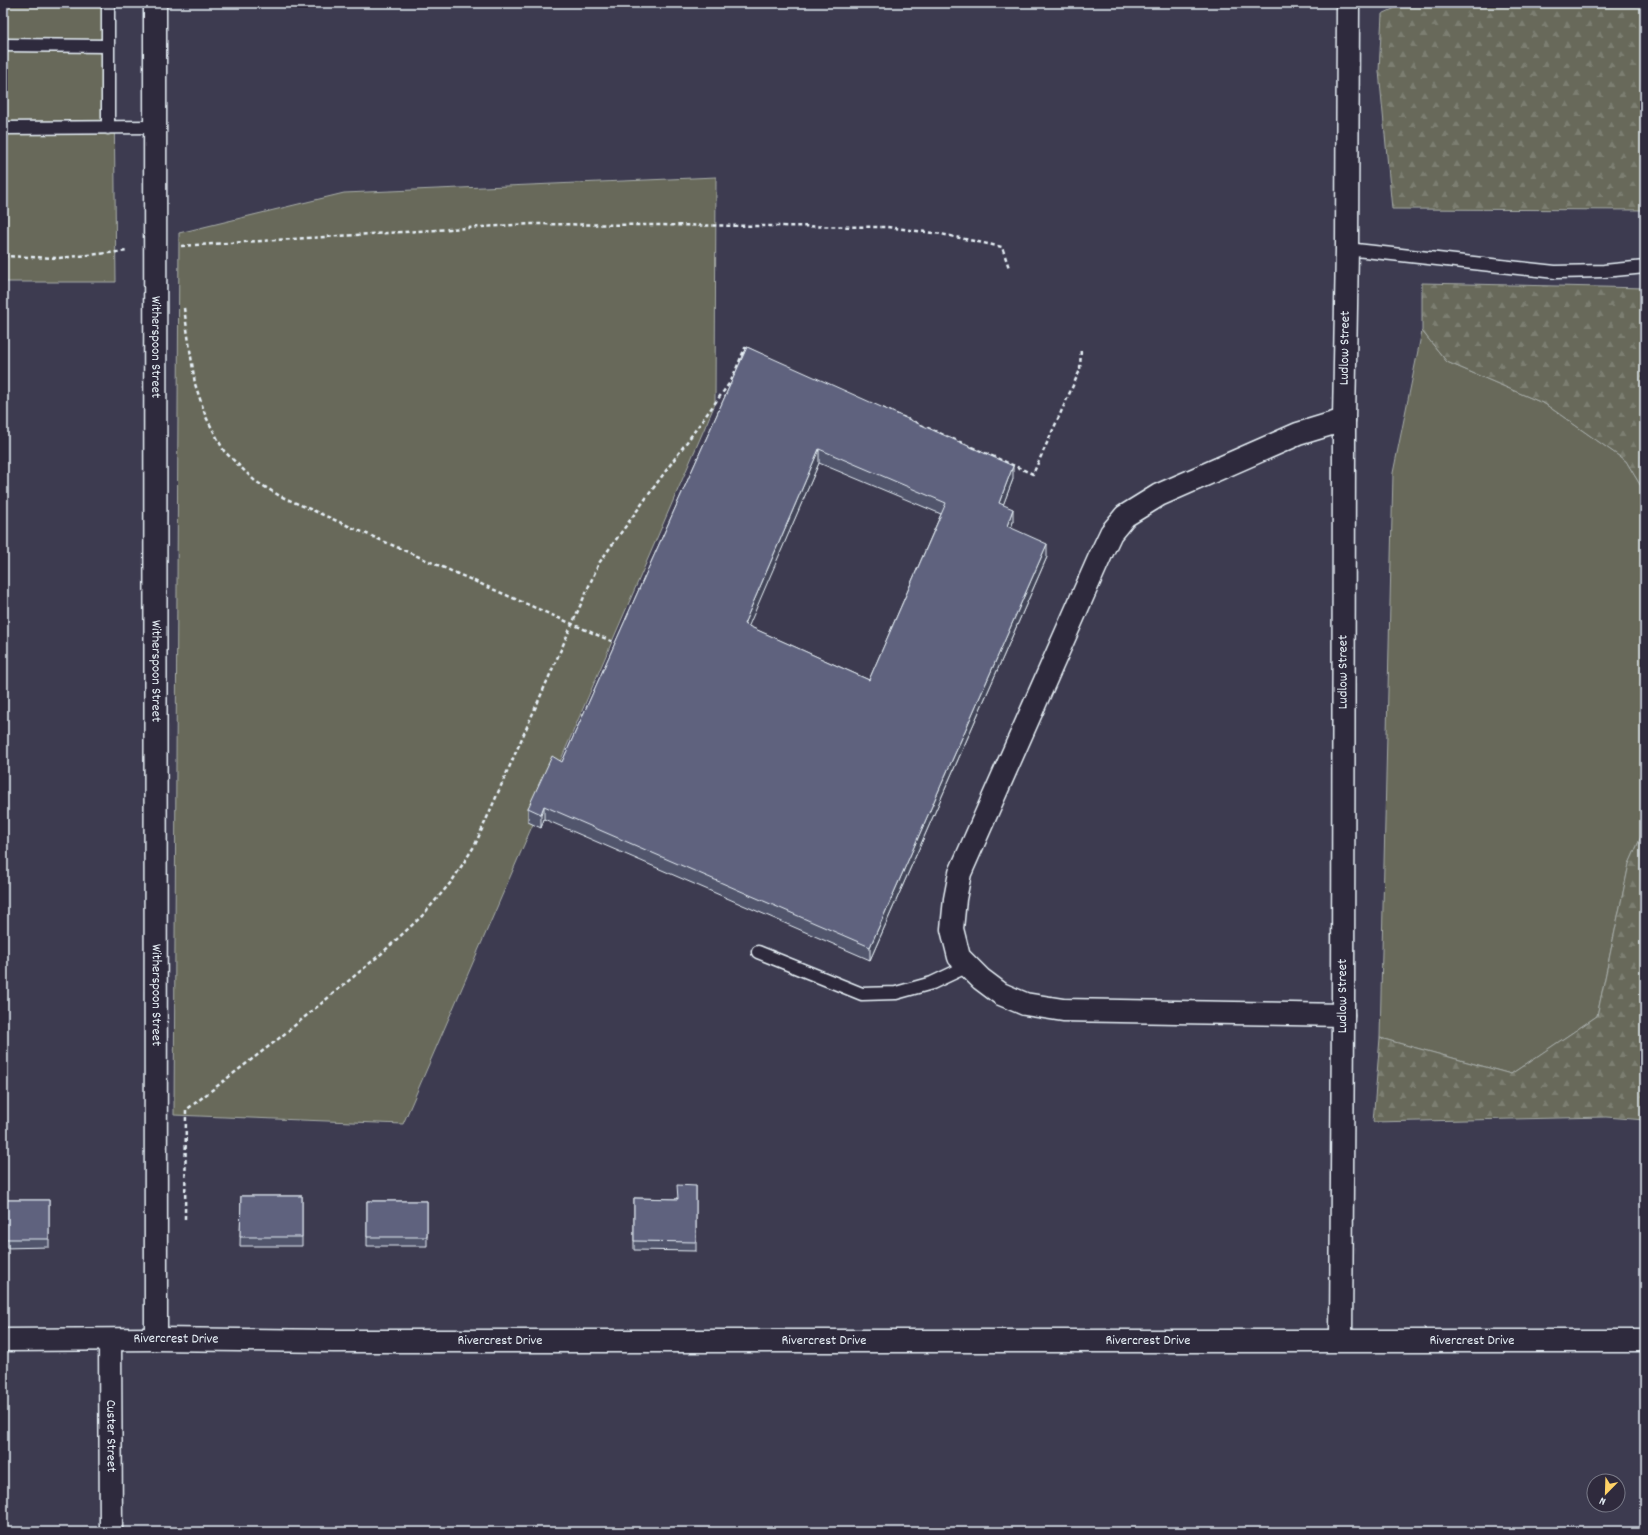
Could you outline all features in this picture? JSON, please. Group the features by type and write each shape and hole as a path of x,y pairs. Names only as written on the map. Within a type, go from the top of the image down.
{"street":[{"name":"Witherspoon Street","path":"155,3 156,1339"},
{"name":"Ludlow Street","path":"1341,1340 1344,420 1347,249 1348,3"},
{"path":"1343,1014 1063,1010 1025,1004 1001,994 981,979 959,957 952,930 960,873 1102,552 1111,533 1124,516 1159,495 1298,434 1344,420"},
{"name":"Rivercrest Drive","path":"3,1340 1645,1341"},
{"name":"Custer Street","path":"110,1340 111,1532"}],"lane":[{"path":"108,3 108,128"},
{"path":"3,45 108,46"},
{"path":"3,128 155,127"},
{"path":"1347,249 1555,272 1604,271 1645,267"},
{"path":"758,952 862,994 896,993 932,983 968,966"}],"path":[{"path":"3,256 59,258 154,248 530,224 887,228 941,234 1002,246 1009,268"},
{"path":"183,246 183,254"},
{"path":"184,307 195,384 206,416 224,451 255,481 280,496 620,644"},
{"path":"185,1226 186,1110 277,1040 381,954 422,916 452,881 475,845 599,563 731,381 745,348 752,351"},
{"path":"882,408 1033,474 1080,370 1081,348"}],"green space":[{"path":"3,3 113,3 116,282 3,282"},
{"path":"1406,3 1613,3 1645,5 1645,210 1392,209 1379,71 1382,14"},
{"path":"716,177 715,404 403,1124 174,1115 179,233 344,193"},
{"path":"1422,283 1645,288 1645,493 1626,461 1545,404 1447,362 1422,331"},
{"path":"1422,331 1447,362 1545,404 1626,461 1645,493 1645,828 1629,864 1597,1016 1511,1074 1380,1038 1393,473"},
{"path":"1645,828 1645,1120 1606,1117 1373,1122 1380,1038 1511,1074 1597,1016 1629,864"}],"building":[{"path":"747,347 1013,466 999,503 1013,509 1007,526 1047,544 870,947 544,806 541,814 528,808 552,756 562,762","holes":["819,449 946,503 869,680 744,624"]},
{"path":"677,1185 696,1186 696,1242 634,1241 634,1198 678,1199"},
{"path":"241,1196 302,1196 302,1237 240,1237"},
{"path":"3,1200 49,1200 49,1239 3,1239"},
{"path":"367,1201 427,1201 427,1237 367,1237"}]}
